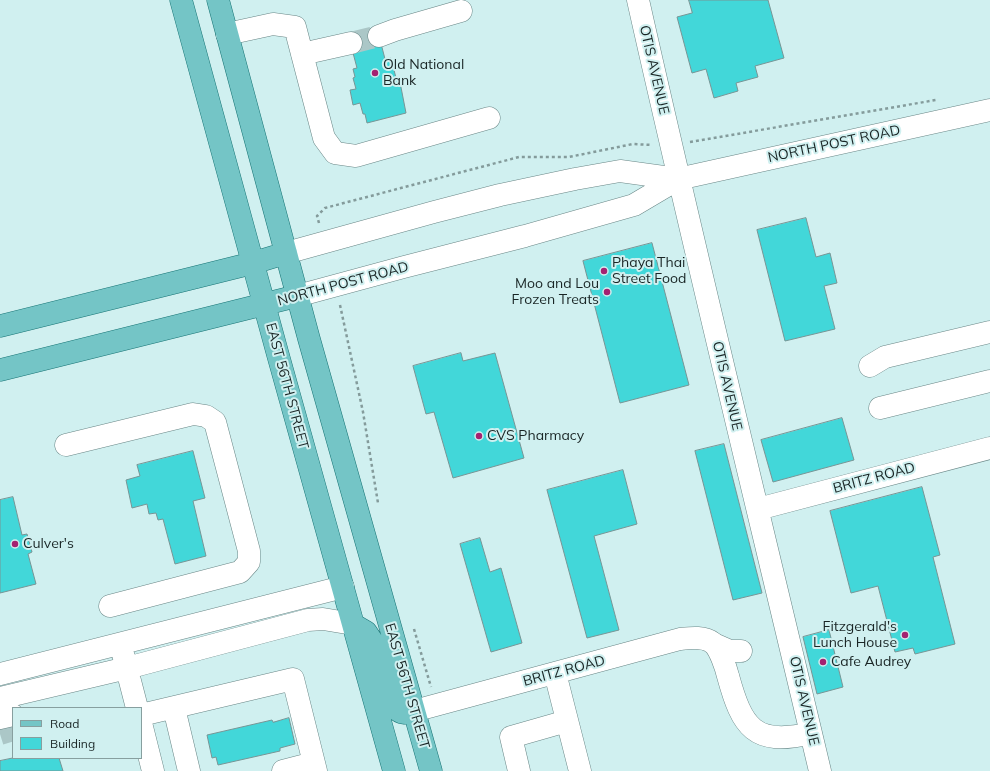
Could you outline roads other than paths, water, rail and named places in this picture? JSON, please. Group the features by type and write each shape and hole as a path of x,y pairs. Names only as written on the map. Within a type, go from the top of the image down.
{"main road":[{"name":"EAST 56TH STREET","path":"181,0 394,771"},
{"name":"EAST 56TH STREET","path":"218,0 286,253 431,771"},
{"name":"NORTH POST ROAD","path":"0,326 253,263 286,253"},
{"name":"NORTH POST ROAD","path":"0,370 298,296"},
{"path":"353,624 366,632 376,647 395,708 402,713 407,714 414,712"}],"street":[{"name":"OTIS AVENUE","path":"638,0 678,179 820,771"},
{"path":"379,36 395,30 461,12"},
{"path":"227,34 273,24 295,27 324,138 335,153 356,156 489,118"},
{"path":"302,54 350,43"},
{"name":"NORTH POST ROAD","path":"298,296 525,236 634,205 678,179 990,110"},
{"name":"NORTH POST ROAD","path":"286,253 449,208 500,195 575,179 620,171 678,179"},
{"path":"870,366 885,357 990,332"},
{"path":"880,408 990,381"},
{"path":"66,445 194,414 206,416 215,422 249,551 249,562 240,572 110,606"},
{"name":"BRITZ ROAD","path":"758,509 990,448"},
{"path":"0,674 343,587"},
{"path":"0,698 127,668 308,620 323,619 353,624"},
{"name":"BRITZ ROAD","path":"414,712 680,639 700,638 730,651 741,651"},
{"path":"120,644 137,707"},
{"path":"714,644 725,665 741,715 751,728 764,735 776,738 800,736 811,733"},
{"path":"555,673 580,771"},
{"path":"142,715 293,679 315,767 283,771"},
{"path":"174,708 189,771"},
{"path":"0,718 12,714"},
{"path":"519,771 510,737 567,721"},
{"path":"142,727 153,771"}],"tunnel":[{"path":"351,43 379,36"},
{"path":"0,734 12,730"}],"place":[{"name":"Old National Bank","path":"375,73"},
{"name":"Phaya Thai Street Food","path":"604,271"},
{"name":"Moo and Lou Frozen Treats","path":"607,292"},
{"name":"CVS Pharmacy","path":"479,436"},
{"name":"Culver's","path":"15,544"},
{"name":"Fitzgerald's Lunch House","path":"905,635"},
{"name":"Cafe Audrey","path":"823,662"}]}
